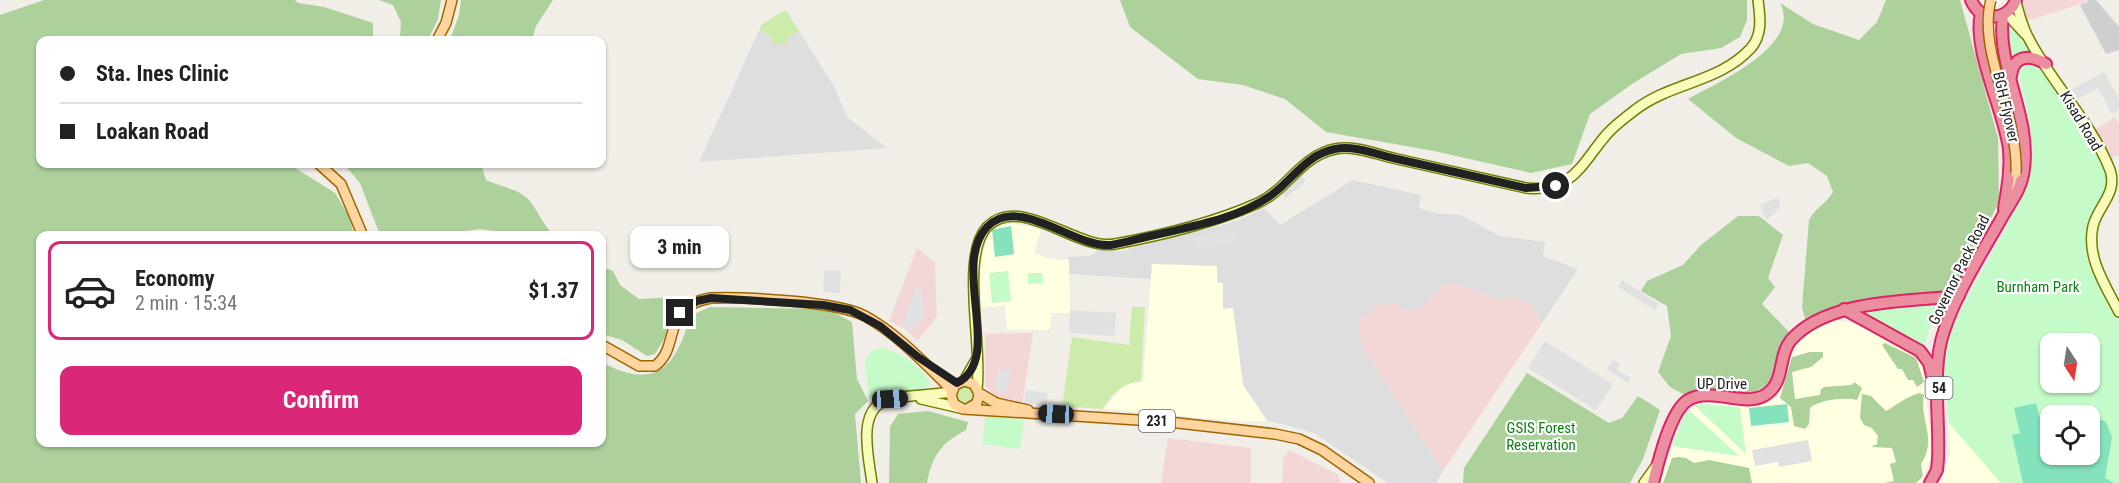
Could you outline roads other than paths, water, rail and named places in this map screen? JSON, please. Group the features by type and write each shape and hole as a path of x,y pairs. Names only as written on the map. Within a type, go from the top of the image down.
{"highway":[{"path":"1971,0 1981,13 1992,17 2004,14 2016,1"},
{"name":"Governor Pack Road","path":"1981,13 1979,34 2009,148 2010,168 2004,213"},
{"name":"Governor Pack Road","path":"1930,483 1937,470 1938,459 1938,357 1943,333 1959,296 2004,213 2018,193 2025,166 2025,145 2001,41 2004,14"},
{"path":"2012,85 2013,67 2020,59 2032,57 2046,64"},
{"name":"UP Drive","path":"1653,483 1670,429 1683,404 1700,396 1743,400 1767,394 1777,383 1786,348 1793,338 1812,321 1844,309 1959,296"},
{"path":"1844,309 1920,351 1929,363 1933,376 1935,426 1930,483"}],"main road":[{"path":"439,36 446,23 452,0"},
{"path":"913,398 964,408 976,403 978,356 974,271 976,252 982,233 996,221 1028,218 1082,240 1112,245 1203,224 1235,214 1272,195 1314,157 1346,148 1526,188 1548,189 1572,178 1608,132 1636,109 1653,98 1716,74 1737,62 1753,45 1760,29 1758,0"},
{"name":"BGH Flyover","path":"1991,0 1988,21 1991,47 2013,129 2016,173 2004,213"},
{"name":"Kisad Road","path":"2016,1 2027,36"},
{"name":"Kisad Road","path":"2004,14 2027,36 2046,64 2068,97 2109,169 2112,185 2093,226 2093,250 2096,267 2119,312"},
{"path":"323,168 341,184 361,231"},
{"name":"231","path":"606,347 639,366 655,366 662,359 680,313 697,301 719,297 850,310 880,326 956,387"},
{"path":"872,483 867,430 871,413 890,399 913,398 956,387 971,372 978,356"},
{"name":"231","path":"956,387 973,383 978,390 996,403 1039,413"},
{"name":"231","path":"956,387 953,402 964,408 1169,422 1288,436 1322,450 1369,483"},
{"name":"UP Drive","path":"1644,483 1658,464"}],"park label":[{"name":"Burnham Park","path":"2038,287"},
{"name":"GSIS Forest Reservation","path":"1541,436"}]}
